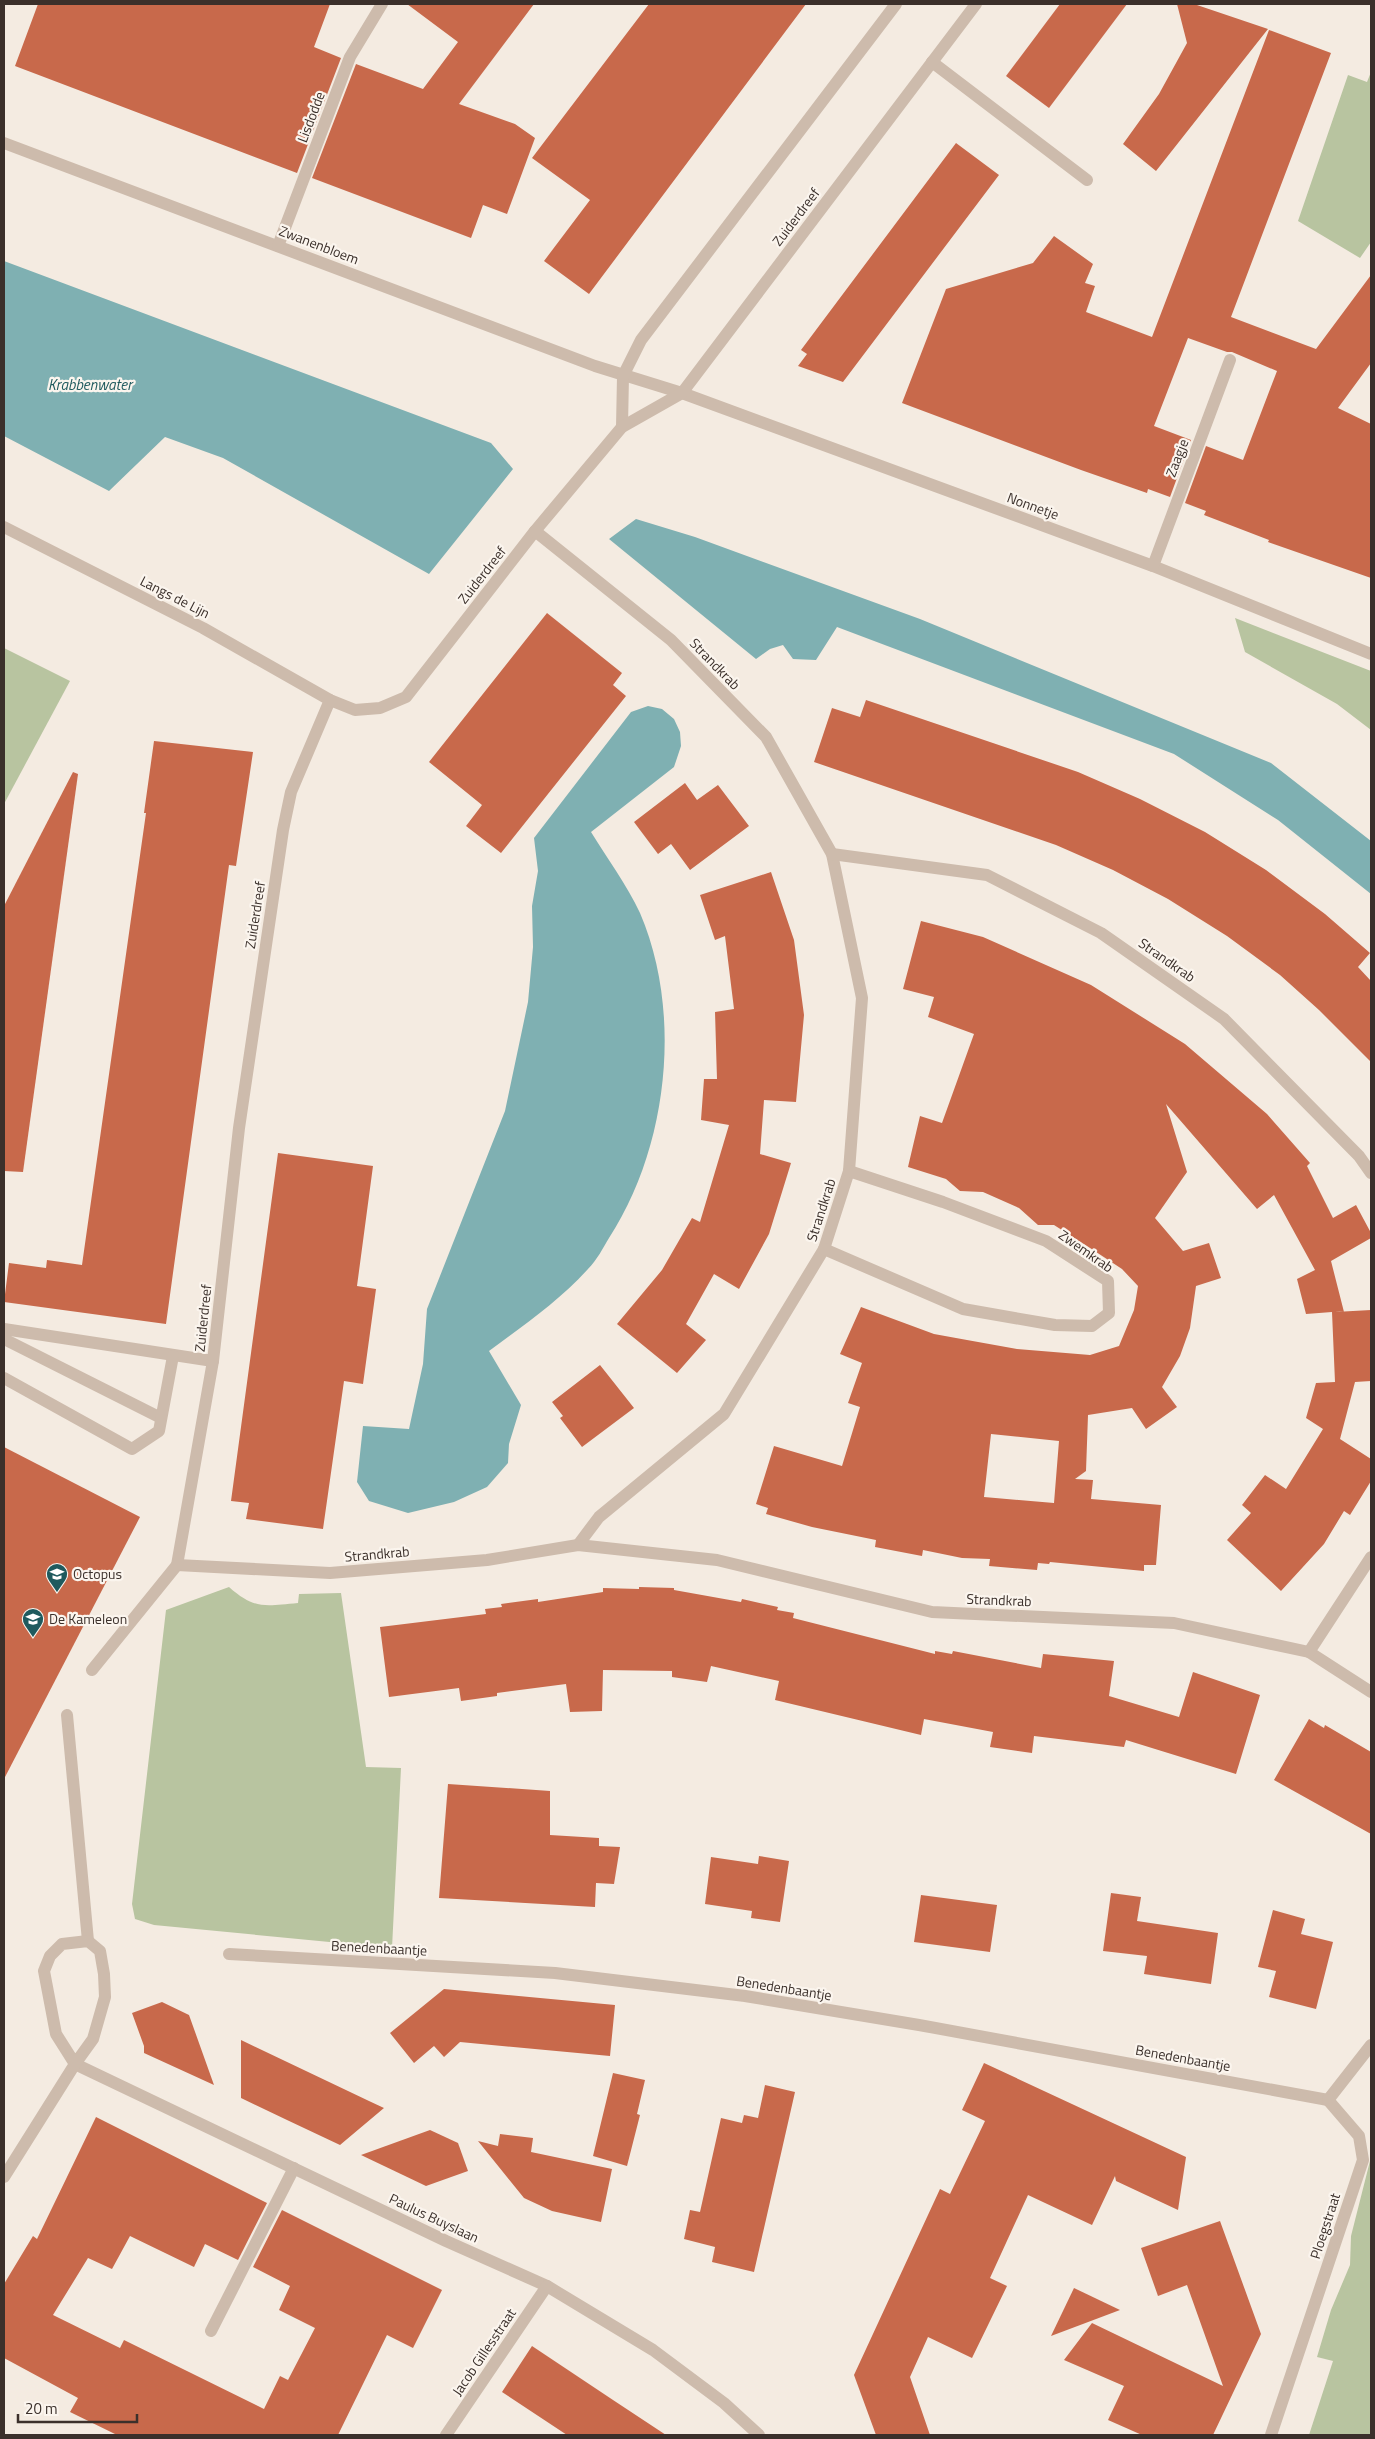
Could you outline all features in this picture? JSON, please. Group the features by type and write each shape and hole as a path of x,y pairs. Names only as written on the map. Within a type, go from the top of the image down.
{"street":[{"name":"Lisdodde","path":"278,246 350,57 382,4"},
{"path":"622,427 623,376 641,340 896,4"},
{"name":"Zuiderdreef","path":"177,1565 213,1361 238,1128 283,830 291,792 330,700 355,710 380,708 406,697 535,531 622,427 682,393 976,4"},
{"path":"932,62 1087,180"},
{"name":"Zwanenbloem","path":"4,143 623,376 682,393"},
{"name":"Zaagje","path":"1154,566 1230,360"},
{"name":"Nonnetje","path":"682,393 1154,566 1371,654"},
{"name":"Langs de Lijn","path":"4,527 203,628 330,700"},
{"name":"Strandkrab","path":"535,531 671,640 766,738 832,854 862,998 849,1171 824,1249 724,1414 599,1517 578,1545"},
{"name":"Strandkrab","path":"832,854 987,875 1101,933 1224,1019 1359,1156 1371,1173"},
{"name":"Zwemkrab","path":"824,1249 963,1309 1056,1325 1083,1326 1092,1326 1109,1313 1108,1281 1046,1241 943,1202 849,1171"},
{"path":"4,1329 213,1361"},
{"path":"4,1339 162,1418"},
{"path":"4,1378 132,1449 159,1431 173,1356"},
{"name":"Strandkrab","path":"177,1565 330,1573 487,1560 578,1545 717,1560 932,1612 1174,1622 1309,1652"},
{"path":"1371,1557 1309,1652 1371,1692"},
{"path":"92,1670 177,1565"},
{"path":"67,1715 88,1942"},
{"path":"4,2177 75,2064 94,2040 104,1997 104,1974 100,1952 88,1942 62,1944 50,1956 44,1971 56,2034 75,2064"},
{"name":"Benedenbaantje","path":"228,1954 555,1973 745,1996 919,2025 1328,2100"},
{"path":"1328,2100 1371,2045"},
{"name":"Paulus Buyslaan","path":"75,2064 446,2241 546,2286 653,2350 724,2403 757,2435"},
{"name":"Ploegstraat","path":"1271,2435 1363,2160 1359,2136 1328,2100"},
{"path":"210,2331 294,2168"},
{"name":"Jacob Gillesstraat","path":"446,2435 546,2286"}],"green space":[{"path":"1371,72 1371,242 1360,258 1298,221 1348,75 1367,82"},
{"path":"1235,618 1371,671 1371,730 1337,704 1245,652"},
{"path":"4,648 70,681 4,804"},
{"path":"229,1587 246,1600 261,1605 298,1603 299,1594 341,1593 366,1767 401,1768 392,1948 154,1925 135,1919 132,1904 166,1610"},
{"path":"1371,2157 1371,2435 1309,2435 1333,2361 1317,2357 1331,2310 1350,2265 1351,2236"}],"water":[{"name":"Krabbenwater","path":"4,261 491,443 513,469 429,574 223,458 165,437 109,491 4,436"},
{"path":"636,519 695,537 920,619 1271,763 1371,841 1371,894 1278,820 1174,754 837,627 816,660 793,659 783,645 770,649 756,659 609,539"},
{"path":"648,706 662,709 674,719 680,732 681,746 674,767 591,832 640,913 653,952 662,993 665,1036 663,1079 656,1122 645,1163 629,1202 597,1258 577,1281 553,1302 489,1351 521,1405 509,1444 508,1463 487,1487 454,1502 408,1513 369,1501 357,1482 363,1426 409,1429 423,1364 427,1309 505,1111 528,1002 533,947 532,906 538,871 534,838 631,712"}],"building":[{"path":"38,4 330,4 314,47 341,58 297,173 15,66"},
{"path":"407,4 534,4 459,104 515,124 535,138 507,214 483,205 471,238 312,178 356,64 423,89 458,42"},
{"path":"649,4 806,4 589,294 544,261 590,200 532,158"},
{"path":"1060,4 1127,4 1049,108 1006,76"},
{"path":"1177,4 1194,4 1268,29 1156,171 1123,144 1159,94 1187,43"},
{"path":"1269,30 1331,53 1231,317 1316,349 1371,275 1371,363 1338,408 1371,424 1371,578 1268,542 1269,540 1204,515 1206,511 1185,503 1206,446 1243,460 1277,371 1232,352 1227,352 1188,338 1154,426 1191,440 1170,497 1148,489 1147,493 1081,470 902,403 946,289 1033,263 1054,236 1093,264 1085,283 1095,286 1086,312 1152,337"},
{"path":"956,143 999,175 843,382 798,366 807,354 801,350"},
{"path":"547,613 622,673 613,685 626,696 501,853 466,826 482,805 429,762"},
{"path":"866,700 1078,772 1140,799 1205,832 1266,870 1325,914 1370,953 1358,967 1371,981 1371,1062 1319,1010 1280,975 1227,936 1168,899 1113,870 1056,845 814,762 832,708 860,717"},
{"path":"154,741 253,752 236,866 229,865 166,1324 4,1302 9,1263 46,1268 47,1260 82,1265 146,813 144,813"},
{"path":"73,772 78,774 23,1172 4,1171 4,906"},
{"path":"685,783 697,800 718,785 749,826 690,870 671,844 658,854 634,822"},
{"path":"771,872 794,940 804,1015 796,1102 764,1100 760,1154 791,1163 769,1234 739,1289 714,1274 686,1324 706,1340 677,1373 617,1324 662,1270 692,1218 700,1222 729,1125 701,1120 704,1079 717,1079 715,1012 734,1009 725,936 715,940 700,895"},
{"path":"921,921 983,937 1091,985 1185,1044 1267,1114 1310,1163 1307,1166 1333,1218 1356,1205 1371,1233 1371,1238 1331,1261 1344,1312 1371,1310 1371,1381 1355,1382 1340,1439 1371,1459 1371,1481 1350,1515 1344,1511 1324,1544 1281,1591 1227,1540 1251,1513 1242,1505 1265,1475 1286,1489 1323,1429 1306,1418 1316,1383 1335,1382 1332,1312 1306,1314 1297,1279 1315,1270 1274,1195 1257,1209 1166,1104 1187,1172 1155,1218 1183,1251 1209,1243 1221,1278 1196,1286 1190,1328 1180,1356 1162,1387 1177,1407 1146,1429 1132,1408 1088,1415 1086,1471 1075,1479 1093,1480 1091,1499 1161,1505 1156,1565 1144,1565 1144,1571 1050,1562 1049,1564 1038,1563 1037,1570 989,1566 990,1559 962,1558 923,1550 922,1556 875,1547 876,1540 812,1527 766,1514 768,1508 756,1504 774,1446 842,1466 860,1407 848,1403 862,1363 840,1354 861,1307 934,1334 1017,1349 1090,1355 1119,1346 1134,1310 1138,1286 1122,1269 1054,1225 1038,1225 1019,1208 983,1192 960,1191 946,1179 908,1167 920,1116 942,1123 974,1034 928,1017 934,997 903,989","holes":["991,1434 1059,1441 1054,1503 984,1497"]},
{"path":"278,1153 373,1166 357,1286 376,1289 363,1384 344,1381 323,1529 246,1519 249,1503 231,1501"},
{"path":"600,1365 634,1408 582,1447 560,1418 563,1416 552,1402"},
{"path":"4,1447 140,1517 4,1779"},
{"path":"639,1587 674,1588 674,1590 741,1602 742,1599 778,1607 777,1610 794,1613 793,1618 935,1654 935,1651 952,1654 953,1651 1041,1668 1043,1654 1114,1661 1109,1696 1179,1717 1193,1672 1260,1695 1236,1774 1126,1740 1124,1747 1034,1736 1032,1753 990,1747 993,1732 924,1719 921,1735 775,1700 779,1681 711,1666 707,1682 672,1677 672,1671 603,1670 602,1711 570,1712 566,1684 497,1693 497,1696 461,1701 459,1688 389,1697 380,1627 486,1614 485,1609 502,1607 501,1604 538,1599 538,1602 603,1592 603,1588 639,1589"},
{"path":"1309,1719 1324,1728 1325,1725 1371,1752 1371,1834 1274,1780"},
{"path":"448,1784 550,1791 550,1835 599,1838 599,1846 620,1847 614,1884 596,1883 595,1907 439,1898"},
{"path":"759,1856 789,1861 780,1922 751,1918 752,1911 705,1904 711,1857 758,1864"},
{"path":"1111,1893 1141,1897 1137,1921 1218,1933 1211,1984 1144,1974 1147,1956 1103,1951"},
{"path":"921,1895 997,1905 990,1952 914,1942"},
{"path":"1273,1910 1305,1919 1301,1934 1333,1942 1316,2009 1269,1997 1276,1971 1258,1967"},
{"path":"444,1989 615,2005 610,2056 460,2042 444,2057 434,2046 414,2063 390,2033"},
{"path":"162,2002 189,2015 214,2085 144,2053 144,2046 132,2013"},
{"path":"241,2040 384,2108 340,2145 287,2120 241,2098"},
{"path":"984,2063 1186,2157 1178,2210 1116,2181 1115,2176 1092,2225 1028,2195 990,2278 1007,2286 972,2358 928,2337 910,2377 930,2435 876,2435 854,2375 940,2189 950,2194 985,2121 962,2110"},
{"path":"613,2073 645,2080 637,2114 640,2115 627,2166 593,2156"},
{"path":"765,2085 795,2092 754,2272 712,2262 715,2247 684,2239 690,2210 700,2212 721,2118 742,2123 744,2115 758,2118"},
{"path":"96,2117 267,2203 238,2260 205,2244 194,2267 130,2236 112,2269 88,2258 53,2315 120,2348 124,2340 264,2409 280,2376 288,2380 315,2328 279,2310 290,2286 253,2267 282,2210 442,2290 413,2348 387,2335 338,2435 117,2435 70,2412 78,2398 4,2358 4,2284 33,2236 37,2239"},
{"path":"430,2130 458,2143 468,2171 426,2186 361,2155"},
{"path":"500,2134 533,2138 531,2152 612,2169 601,2222 552,2211 524,2198 478,2141 498,2146"},
{"path":"1220,2221 1261,2334 1213,2435 1142,2435 1108,2420 1124,2386 1064,2360 1092,2323 1223,2386 1187,2285 1158,2296 1141,2248"},
{"path":"1074,2288 1120,2310 1051,2336"},
{"path":"532,2346 666,2435 567,2435 502,2392"}],"place":[{"name":"Octopus","path":"57,1593"},
{"name":"De Kameleon","path":"33,1638"}]}
